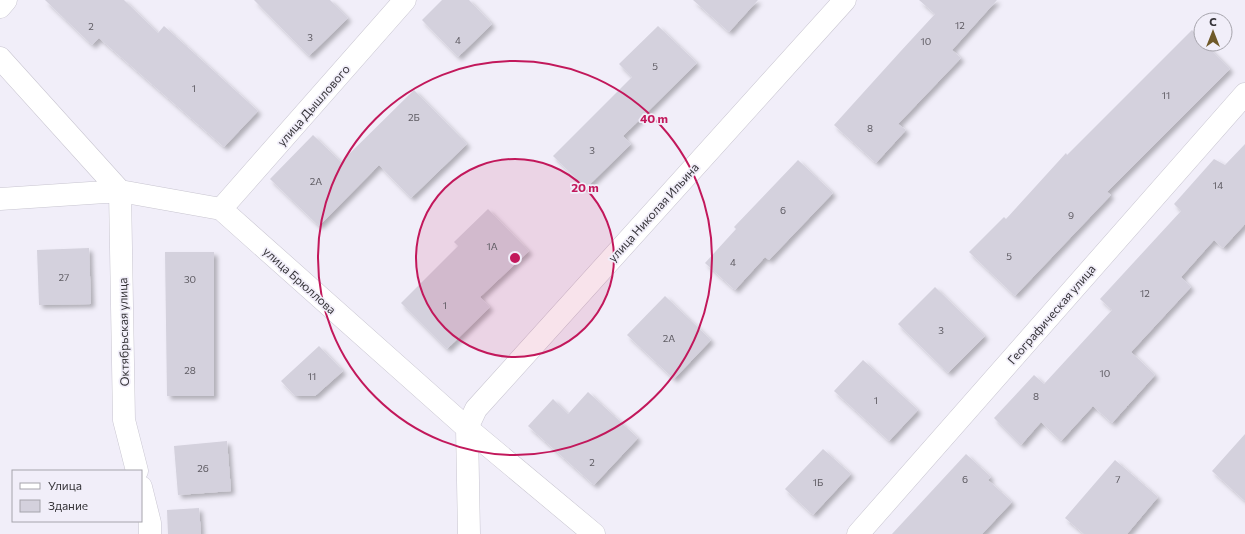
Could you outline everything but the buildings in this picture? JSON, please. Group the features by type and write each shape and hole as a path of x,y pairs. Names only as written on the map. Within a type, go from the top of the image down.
{"street":[{"path":"0,7 6,0"},
{"name":"улица Дышлового","path":"221,209 405,0"},
{"name":"улица Николая Ильина","path":"467,428 476,409 845,0"},
{"path":"0,58 120,191"},
{"name":"Географическая улица","path":"858,534 1245,94"},
{"path":"0,200 120,191 221,209"},
{"name":"Октябрьская улица","path":"120,191 124,420 137,470"},
{"name":"улица Брюллова","path":"221,209 467,428 594,534"},
{"path":"467,428 469,534"},
{"path":"142,491 150,523 150,534"}]}
